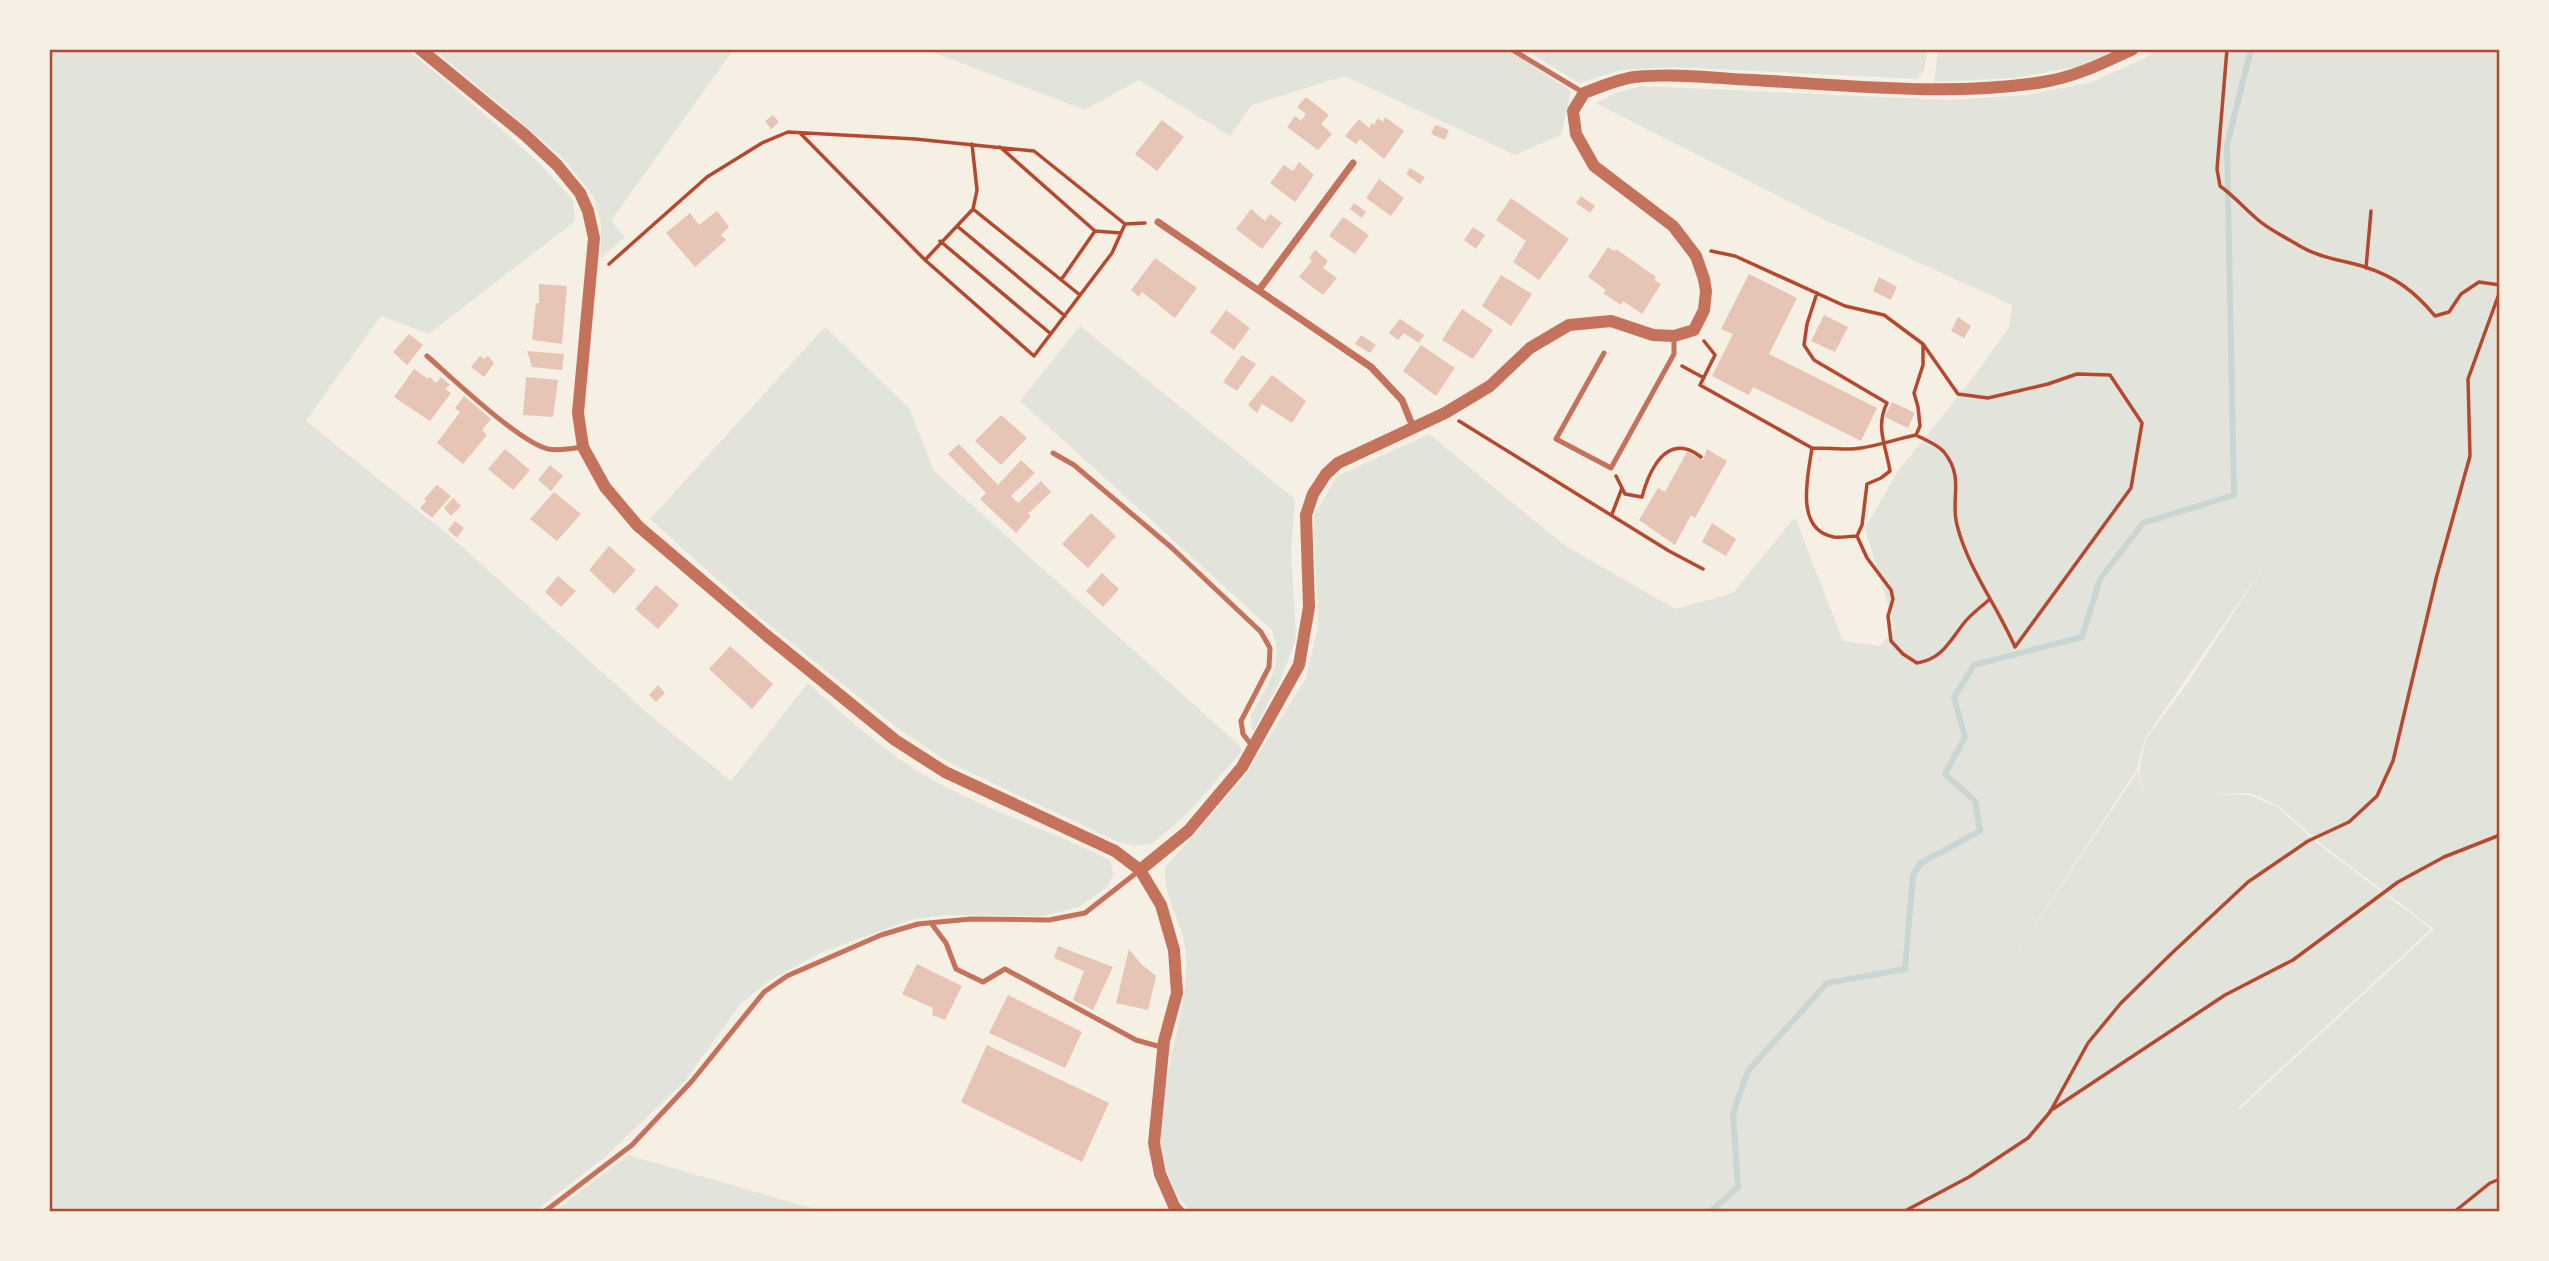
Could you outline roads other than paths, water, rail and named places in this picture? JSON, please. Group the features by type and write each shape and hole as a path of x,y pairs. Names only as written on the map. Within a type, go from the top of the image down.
{"street":[{"path":"420,49 525,135 557,165 580,193 588,211 593,238 578,413 583,447 605,487 638,526 895,740 945,772 1115,851 1140,870 1161,905 1174,950 1177,993 1163,1048 1154,1143 1160,1174 1179,1212"},
{"path":"1140,870 1188,831 1242,767 1299,665 1309,607 1306,515 1312,494 1326,474 1338,463 1445,412 1490,386 1530,348 1569,325 1611,321 1653,335 1674,336 1694,330 1704,310 1706,291 1696,256 1673,226 1594,166 1576,134 1573,111 1584,93 1633,77 1976,89 2044,82 2073,75 2105,64 2133,49"},
{"path":"1259,290 1353,163"},
{"path":"1158,222 1371,367 1402,400 1413,427"}],"lane":[{"path":"1511,49 1584,93"},
{"path":"1604,353 1556,439 1611,468 1674,354 1674,336"},
{"path":"428,356 520,434 545,449 583,447"},
{"path":"1053,453 1074,465 1172,548 1261,632 1270,648 1269,667 1241,720 1243,734 1252,747"},
{"path":"544,1212 632,1145 692,1082 764,992 787,976 881,935 918,924 971,919 1049,920 1085,913 1140,870"},
{"path":"931,923 946,943 956,969 983,982 1005,969 1136,1040 1163,1048"}],"waterway":[{"path":"1710,1212 1738,1187 1733,1113 1748,1071 1827,983 1905,969 1913,875 1921,863 1980,831 1975,801 1945,774 1965,737 1954,697 1974,665 2082,637 2100,579 2143,523 2234,495 2227,145 2251,49"}]}
